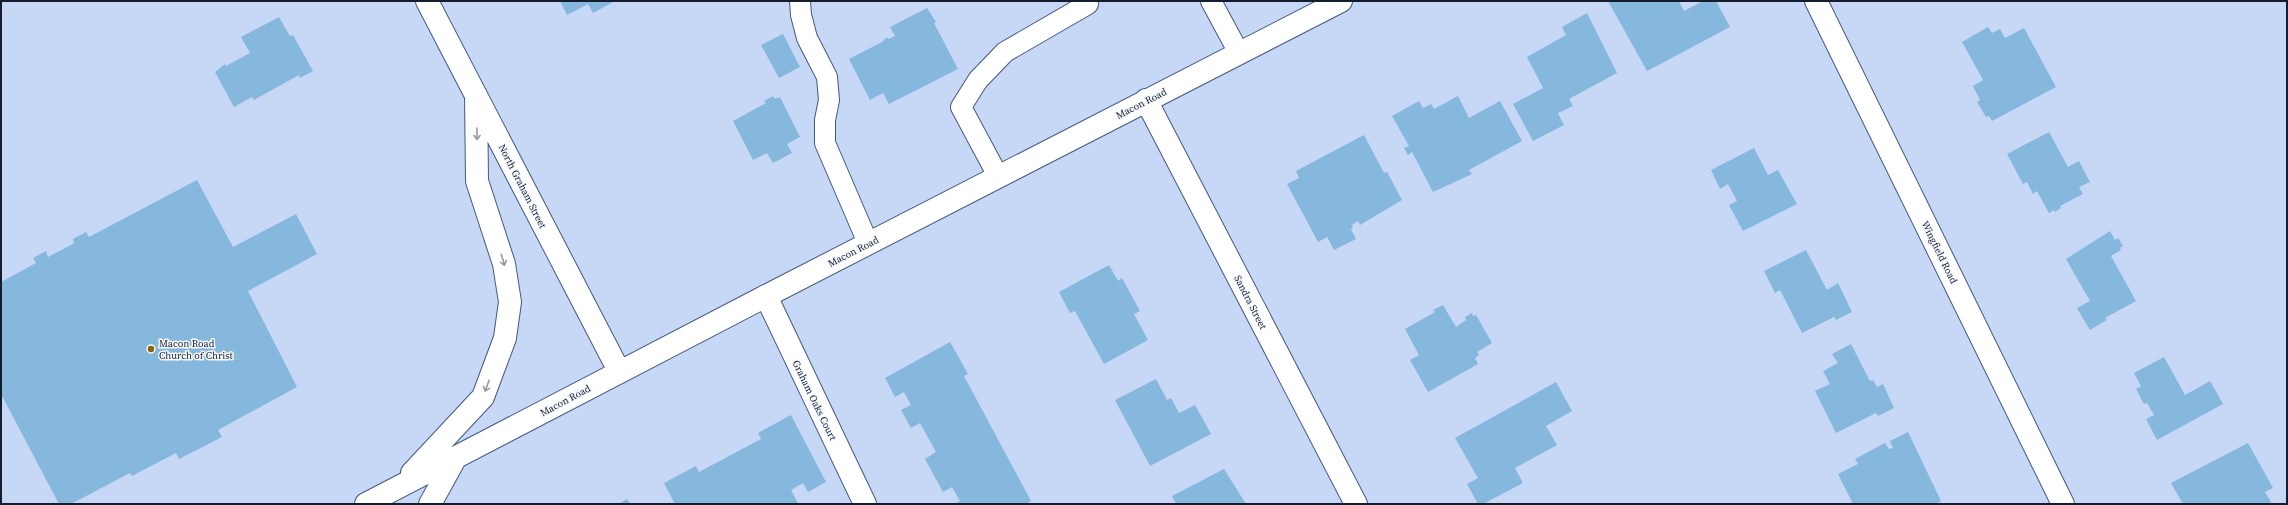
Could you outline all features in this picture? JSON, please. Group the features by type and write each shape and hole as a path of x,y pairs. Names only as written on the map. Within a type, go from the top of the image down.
{"main road":[{"name":"North Graham Street","path":"427,1 619,371"},
{"name":"Macon Road","path":"366,504 619,371 1341,1"},
{"name":"Wingfield Road","path":"1816,1 2063,504"},
{"path":"400,486 483,397 505,338 510,302 504,264 477,181 476,95"},
{"name":"Sandra Street","path":"1146,100 1356,504"},
{"name":"Graham Oaks Court","path":"766,296 865,504"},
{"path":"430,504 456,457"}],"lane":[{"path":"800,1 801,15 807,38 827,77 829,100 825,120 825,143 868,243"},
{"path":"1211,1 1239,53"},
{"path":"998,176 961,107 978,80 1005,52 1090,2"}],"building":[{"path":"560,1 615,1 593,13 588,4 567,15"},
{"path":"1608,1 1679,1 1684,11 1703,1 1716,1 1730,27 1647,71"},
{"path":"927,8 936,22 934,23 958,69 889,104 883,93 870,100 849,59 882,42 887,37 888,39 895,36 890,27"},
{"path":"1587,13 1617,73 1569,99 1573,106 1558,113 1564,125 1533,141 1513,104 1543,88 1527,57 1566,35 1562,27"},
{"path":"279,17 290,36 293,35 313,71 300,78 299,75 254,100 252,97 234,107 215,72 225,64 226,66 250,53 241,37"},
{"path":"1988,27 1992,33 2000,29 2005,38 2024,28 2056,87 1992,121 1989,116 1986,117 1977,102 1980,100 1973,86 1983,80 1962,42"},
{"path":"783,34 800,67 779,78 761,45"},
{"path":"773,96 775,99 780,97 800,137 787,144 792,153 773,163 767,153 753,160 733,121 766,103 764,101"},
{"path":"1458,96 1469,118 1500,101 1522,141 1469,170 1472,174 1433,192 1412,152 1408,155 1404,148 1409,146 1392,116 1419,101 1423,108 1431,104 1434,109"},
{"path":"2049,132 2068,167 2079,161 2090,182 2079,187 2083,194 2060,206 2061,208 2055,212 2054,210 2049,213 2037,191 2033,194 2027,182 2023,184 2007,154"},
{"path":"1364,135 1384,173 1387,172 1402,200 1360,225 1358,221 1352,225 1353,227 1351,229 1356,239 1334,250 1327,237 1318,242 1287,184 1299,178 1296,171"},
{"path":"1754,148 1768,175 1778,170 1797,204 1743,231 1729,205 1737,201 1728,184 1720,189 1711,170"},
{"path":"197,180 233,247 296,214 317,254 248,291 297,387 218,430 222,437 179,459 176,453 132,476 130,473 71,504 59,504 1,394 1,282 36,263 33,258 46,251 48,257 74,243 73,239 86,232 89,237"},
{"path":"2110,231 2115,240 2118,238 2123,246 2120,248 2121,250 2111,256 2136,301 2105,318 2107,320 2090,330 2077,308 2090,301 2066,259"},
{"path":"1806,250 1827,290 1838,283 1852,312 1836,320 1834,317 1802,333 1780,290 1775,293 1764,271"},
{"path":"1109,265 1118,281 1122,278 1140,311 1134,314 1148,340 1104,364 1075,311 1070,313 1059,292"},
{"path":"1443,305 1456,327 1466,320 1465,317 1472,313 1473,316 1476,315 1492,343 1477,352 1479,355 1475,358 1478,364 1428,392 1410,360 1419,355 1405,329 1435,312 1433,310"},
{"path":"950,342 968,374 964,376 1031,501 1026,504 954,504 960,501 952,487 943,492 925,459 936,452 920,423 911,428 901,410 911,405 904,392 895,397 885,378"},
{"path":"1851,344 1870,381 1873,380 1877,387 1883,384 1894,408 1878,416 1876,413 1836,433 1815,391 1830,384 1823,371 1838,363 1832,354"},
{"path":"2164,357 2185,395 2210,381 2223,404 2157,440 2146,419 2154,415 2147,403 2144,404 2136,389 2141,386 2134,373"},
{"path":"1156,379 1167,400 1171,398 1179,413 1195,405 1211,434 1150,466 1115,400"},
{"path":"1556,382 1572,411 1546,426 1557,445 1515,468 1523,483 1483,504 1478,504 1467,484 1478,478 1455,438"},
{"path":"791,415 826,482 808,492 803,483 791,490 798,503 675,504 664,483 696,466 699,472 761,439 758,433"},
{"path":"1908,432 1941,501 1935,504 1853,504 1838,474 1858,464 1855,459 1885,443 1889,449 1893,448 1890,441"},
{"path":"2248,443 2273,488 2265,492 2271,502 2268,504 2183,504 2171,483"},
{"path":"1224,469 1246,504 1176,504 1172,496"},
{"path":"627,499 630,504 619,504"}],"place":[{"name":"Macon Road Church of Christ","path":"151,349"}]}
